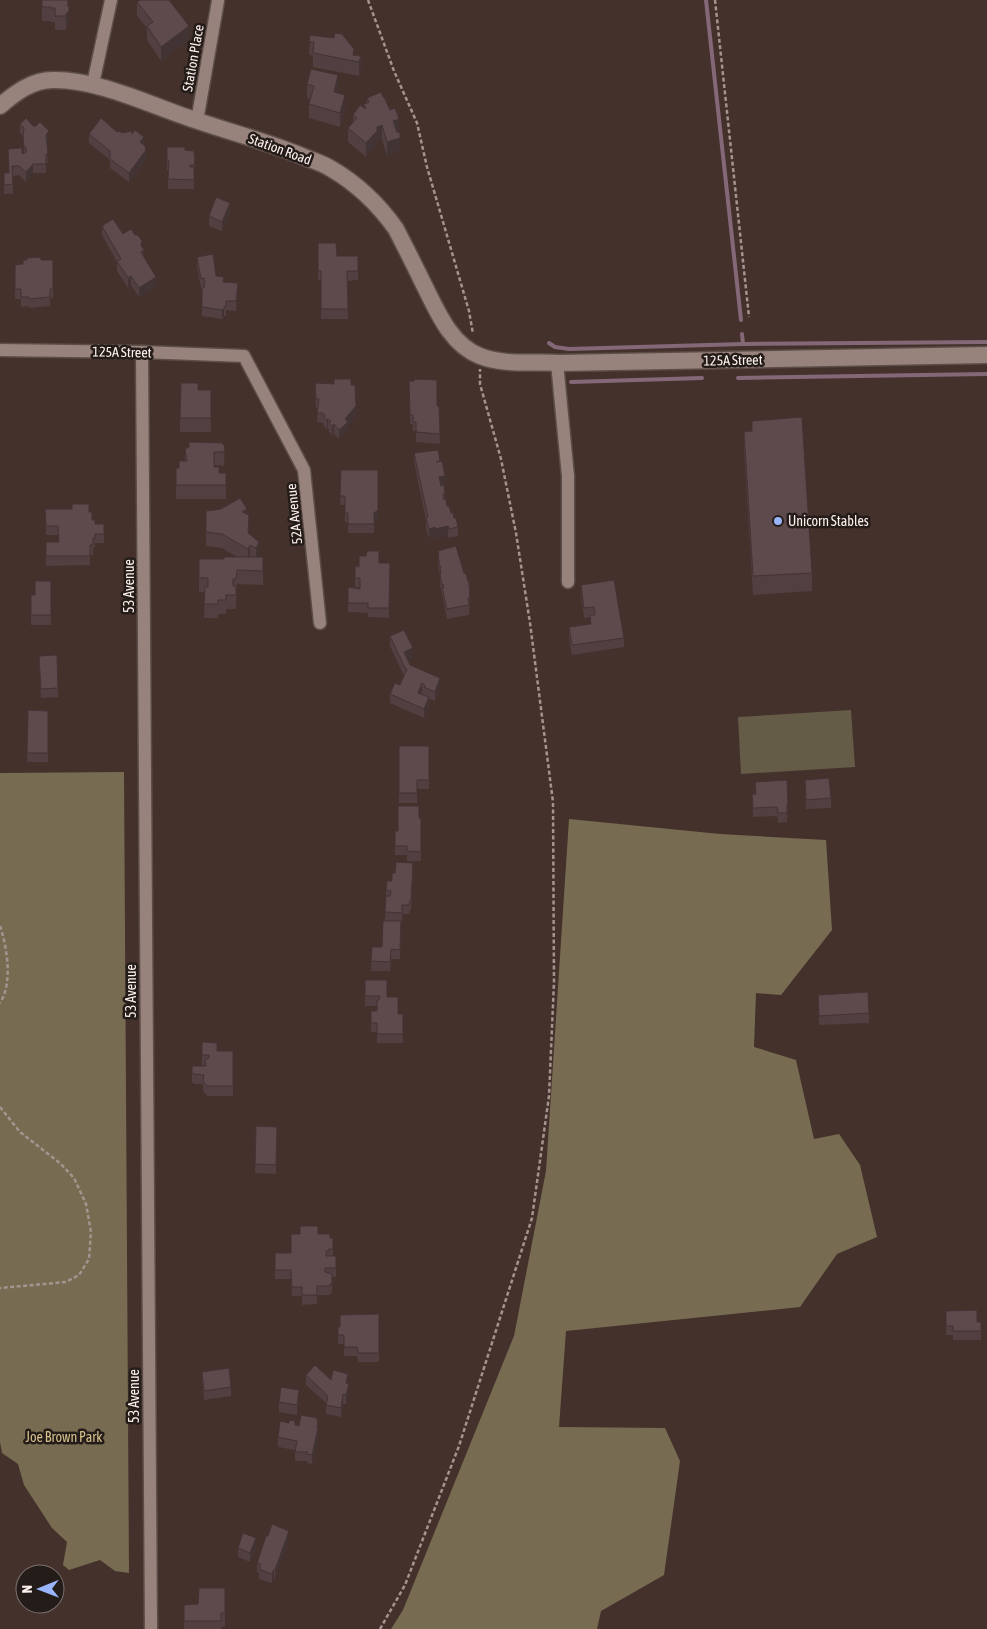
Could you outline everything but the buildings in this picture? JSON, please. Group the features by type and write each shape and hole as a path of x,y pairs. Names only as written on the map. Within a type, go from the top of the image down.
{"street":[{"path":"93,84 111,0"},
{"name":"Station Place","path":"197,121 220,0"},
{"name":"Station Road","path":"0,106 17,91 36,83 52,80 93,84 197,121 283,148 330,167 367,196 386,216 396,229 442,320 452,334 474,352"},
{"name":"125A Street","path":"0,350 244,356"},
{"name":"53 Avenue","path":"142,352 151,1629"},
{"name":"125A Street","path":"474,352 504,362 557,363 987,355"},
{"name":"52A Avenue","path":"244,356 304,470 320,623"},
{"path":"557,363 568,476 568,582"}],"path":[{"path":"368,0 394,71 417,123 427,167 469,311 480,384 501,459 516,533 530,623 552,802 554,982 549,1096 532,1218 459,1446 405,1585 380,1629"},
{"path":"715,0 750,317"},
{"path":"0,926 7,957 7,983 0,1003"},
{"path":"0,1107 20,1132 61,1164 74,1178 86,1204 91,1232 89,1259 79,1275 66,1282 0,1288"}],"shaded area":[{"path":"851,710 855,767 741,774 738,717"}],"green space":[{"name":"Joe Brown Park","path":"124,772 129,1573 115,1571 100,1560 69,1570 65,1567 65,1564 63,1564 67,1542 52,1528 24,1485 18,1464 2,1453 0,1442 0,773"},
{"path":"569,819 720,834 826,840 832,930 781,995 756,993 754,1047 796,1060 814,1139 839,1134 860,1165 877,1237 837,1254 800,1307 566,1331 559,1427 665,1428 680,1461 664,1575 601,1611 597,1629 391,1629 403,1610 514,1336 546,1171"}],"waterway":[{"path":"706,0 741,320"},
{"path":"742,334 743,344"},
{"path":"549,343 555,347 569,349 743,344 987,342"},
{"path":"738,378 987,374"},
{"path":"571,382 702,378"}],"place":[{"name":"Unicorn Stables","path":"778,521"}]}
